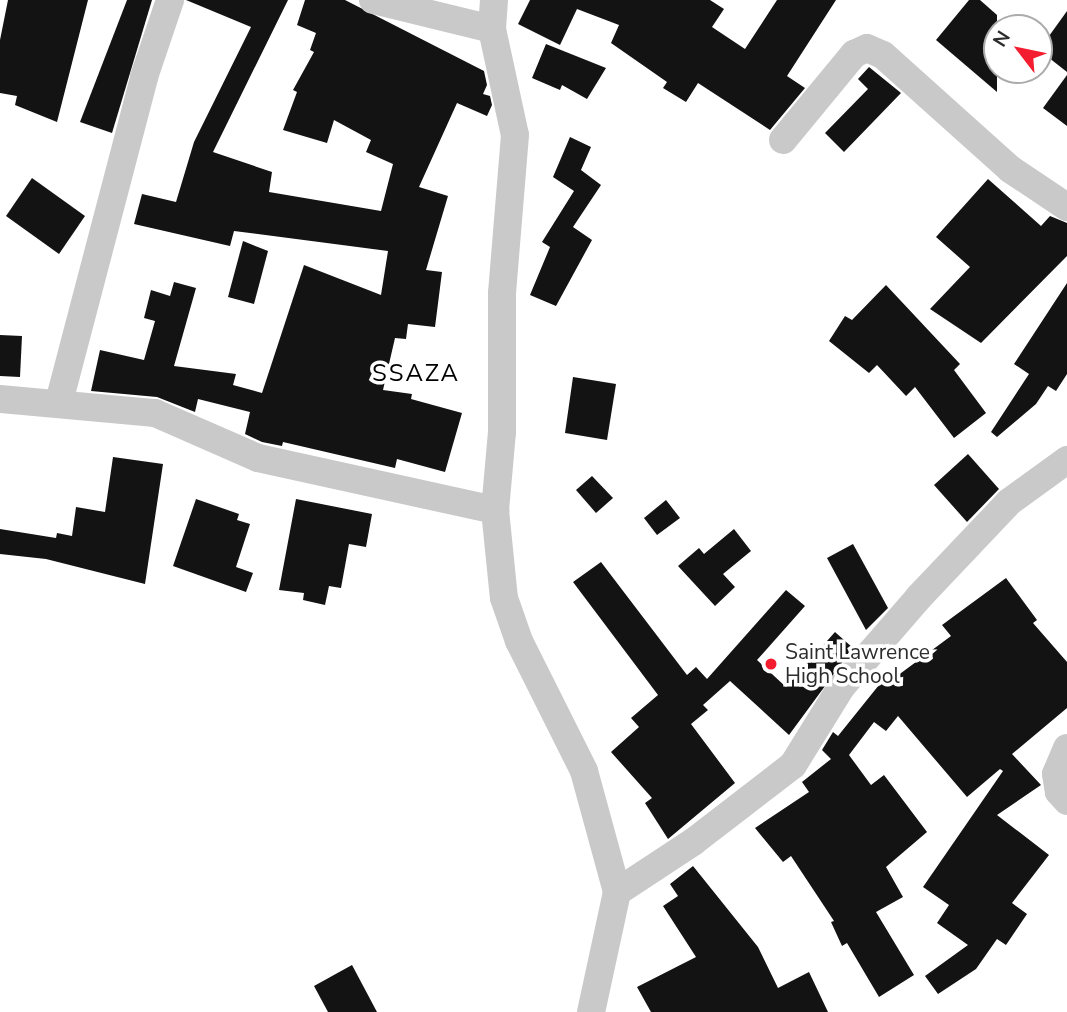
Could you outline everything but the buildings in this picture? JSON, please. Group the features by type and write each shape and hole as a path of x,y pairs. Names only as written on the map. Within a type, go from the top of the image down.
{"street":[{"path":"59,402 144,77 170,0"},
{"path":"373,0 492,29"},
{"path":"494,0 492,29 515,135 502,293 502,432 495,510 504,597 519,641 584,771 617,892 591,1012"},
{"path":"783,140 854,54 867,48 883,55 1010,169 1067,207"},
{"path":"0,399 59,402 155,413 258,458 495,510"},
{"path":"617,892 693,842 793,765 842,686 919,597 1009,502 1067,460"},
{"path":"1067,748 1056,774 1059,792 1067,800"}],"place":[{"name":"Saint Lawrence High School","path":"771,664"}],"district":[{"name":"SSAZA","path":"416,374"}]}
